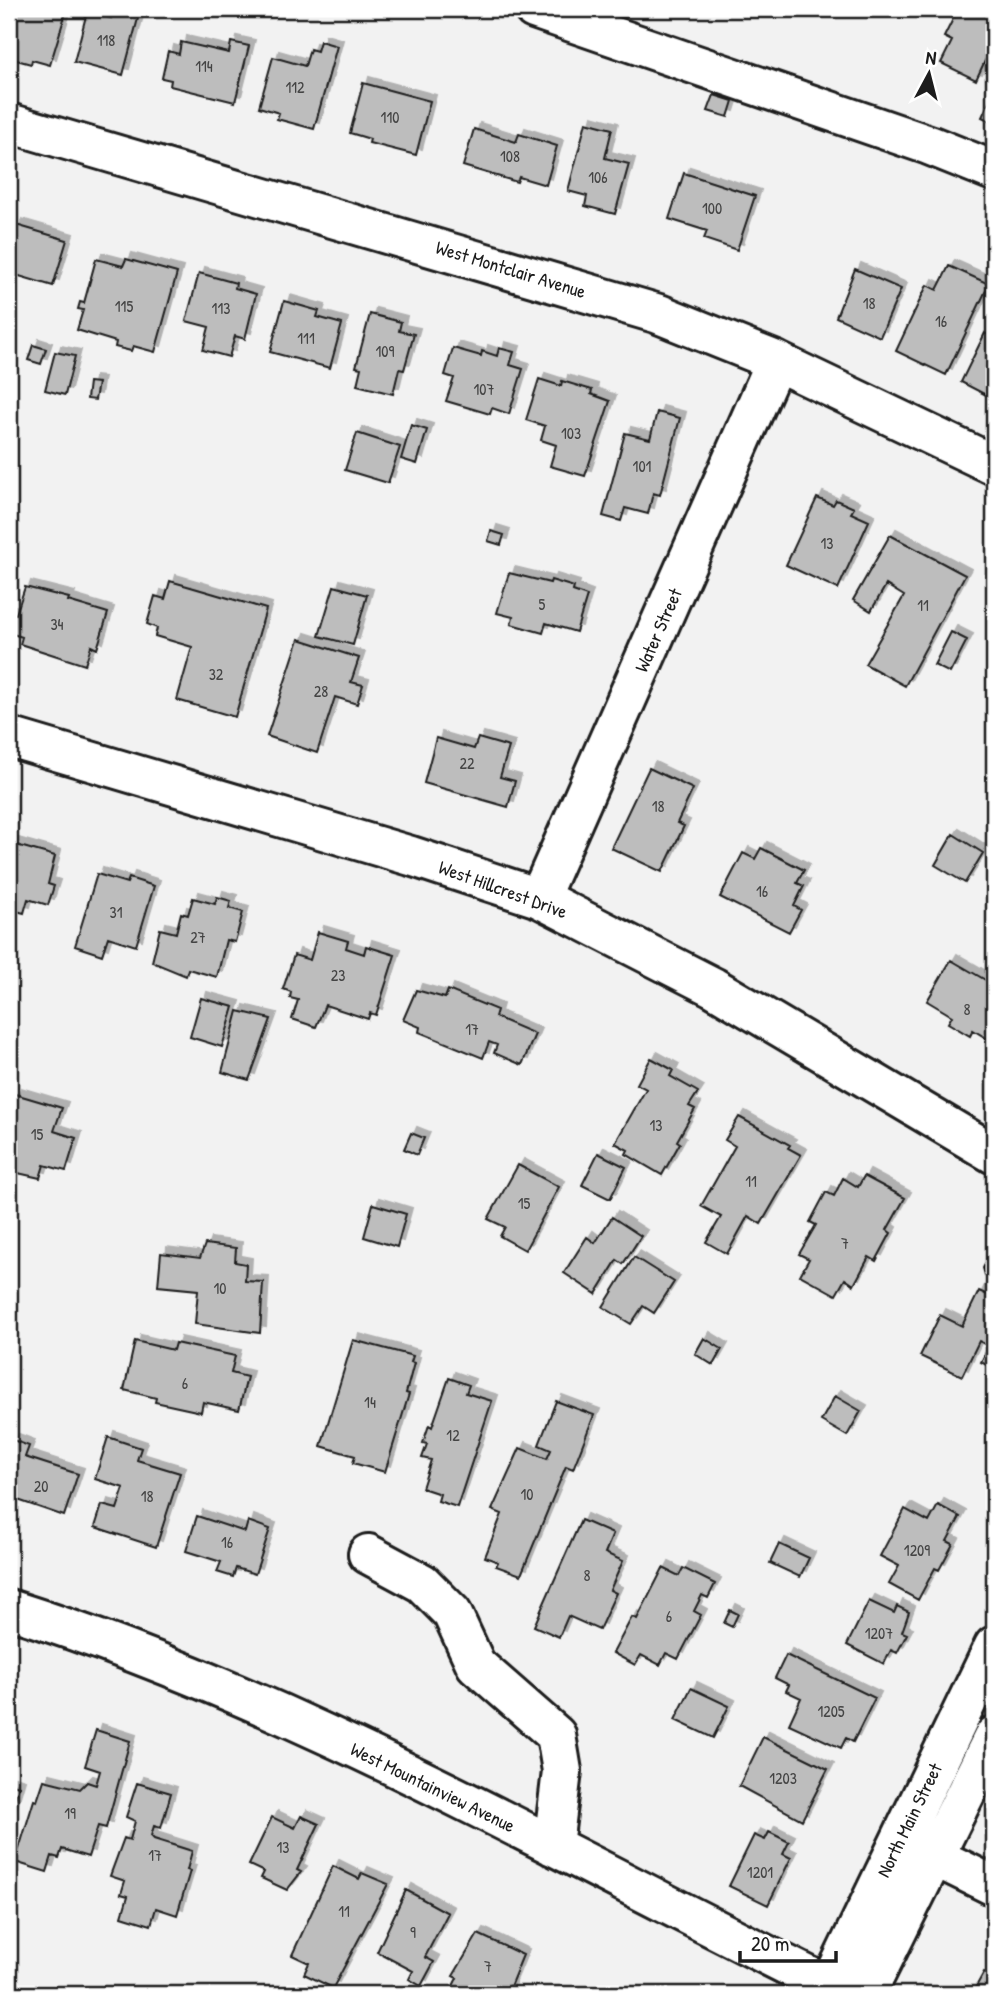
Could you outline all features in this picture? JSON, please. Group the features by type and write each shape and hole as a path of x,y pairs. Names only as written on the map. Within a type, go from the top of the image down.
{"street":[{"path":"534,9 916,140 994,171"},
{"name":"West Montclair Avenue","path":"9,123 659,314 776,361 994,465"},
{"name":"Water Street","path":"539,898 776,361"},
{"name":"West Hillcrest Drive","path":"9,737 411,856 539,898 713,987 994,1154"},
{"path":"368,1554 422,1583 452,1613 476,1665 556,1735 562,1770 553,1846"},
{"name":"West Mountainview Avenue","path":"9,1609 256,1702 553,1846 842,1992"},
{"name":"North Main Street","path":"842,1992 899,1839 994,1646"},
{"name":"North Main Street","path":"842,1992 935,1857 994,1736"},
{"path":"899,1839 994,1886"}],"building":[{"path":"13,9 67,9 50,65 32,60 31,64 9,58 9,23"},
{"path":"114,9 140,11 123,75 74,62 87,12 111,18"},
{"path":"958,9 994,9 991,48 976,80 941,63 952,41 944,37"},
{"path":"320,41 337,46 314,129 277,119 279,113 259,107 273,57 305,66 310,49 317,51"},
{"path":"181,42 229,53 231,42 249,46 235,102 170,86 171,80 162,78 168,51 179,54"},
{"path":"363,83 430,101 416,155 369,143 370,139 350,133"},
{"path":"994,91 994,123 982,117"},
{"path":"714,95 733,101 728,117 708,111"},
{"path":"586,122 612,129 605,158 629,164 615,214 585,206 587,196 568,191"},
{"path":"474,129 516,142 519,134 557,146 546,185 519,177 517,182 463,166"},
{"path":"684,173 755,196 737,250 704,239 707,231 669,219"},
{"path":"16,225 67,240 53,286 9,273 9,250"},
{"path":"96,259 123,266 126,259 177,273 155,352 133,346 131,351 115,347 116,342 77,330 83,310 78,309 80,302 84,303"},
{"path":"949,266 989,284 946,375 896,351 927,285 937,290"},
{"path":"855,269 901,289 880,337 836,317"},
{"path":"199,273 236,283 235,288 256,294 245,339 235,336 229,357 203,350 209,327 186,321"},
{"path":"284,301 319,311 317,317 342,324 330,368 270,352"},
{"path":"370,314 401,322 399,331 414,334 404,370 399,369 393,394 357,385 361,368 356,367"},
{"path":"985,333 994,338 994,389 988,396 961,382"},
{"path":"33,345 46,349 41,364 28,360"},
{"path":"453,348 481,356 482,351 497,356 499,348 514,352 510,365 523,369 509,414 492,408 490,414 446,401 454,378 445,375"},
{"path":"55,352 75,356 65,395 45,390"},
{"path":"539,379 561,386 562,381 592,390 591,394 610,401 585,476 550,466 556,445 541,440 545,426 526,420"},
{"path":"89,382 98,383 95,400 87,399"},
{"path":"657,412 680,418 660,495 653,493 648,514 625,508 621,521 603,516 625,433 650,439"},
{"path":"411,425 427,430 417,464 401,459"},
{"path":"357,433 400,447 388,483 345,470"},
{"path":"817,498 833,505 836,500 854,508 851,513 869,521 838,589 786,565"},
{"path":"491,531 504,535 501,545 488,541"},
{"path":"890,535 965,575 905,686 865,664 904,596 886,585 871,611 853,600"},
{"path":"509,573 550,583 551,580 574,587 573,591 587,596 576,632 546,623 543,633 511,624 513,617 497,613"},
{"path":"170,581 266,609 235,717 177,700 192,647 155,636 157,628 147,624 155,596 165,599"},
{"path":"334,586 367,595 353,645 319,636"},
{"path":"25,587 69,598 68,601 108,613 97,649 91,646 85,665 20,644 22,637 9,633 10,612 16,614"},
{"path":"951,632 967,640 950,673 934,665"},
{"path":"299,639 359,658 351,682 363,685 357,704 335,697 317,753 267,736"},
{"path":"436,738 474,749 478,738 509,747 500,777 515,781 508,807 424,783"},
{"path":"649,768 693,789 677,823 684,826 662,872 611,848"},
{"path":"953,834 983,853 965,883 935,865"},
{"path":"9,843 55,856 48,884 54,886 48,905 28,899 24,913 9,909 12,895 9,895"},
{"path":"761,848 804,870 797,883 804,886 794,906 801,910 789,932 720,897 743,853 755,859"},
{"path":"97,874 127,883 129,878 154,886 136,946 108,937 102,955 75,946"},
{"path":"217,897 231,901 229,908 243,912 235,942 226,940 217,977 188,969 186,976 152,962 160,929 176,933 181,913 188,915 193,898 215,904"},
{"path":"318,932 348,941 346,948 364,954 366,946 395,955 376,1015 370,1013 368,1019 325,1005 316,1027 292,1019 298,1000 290,998 291,992 283,989 294,955 310,960"},
{"path":"951,960 994,985 994,1043 973,1030 970,1036 948,1023 952,1016 927,1001"},
{"path":"416,990 445,998 448,990 497,1010 495,1017 535,1034 522,1065 494,1053 497,1045 489,1042 483,1058 419,1032 420,1027 403,1020"},
{"path":"201,998 234,1007 222,1047 190,1037"},
{"path":"238,1011 271,1019 249,1080 222,1072"},
{"path":"651,1058 673,1070 670,1076 698,1092 689,1106 695,1109 662,1175 626,1154 628,1150 615,1143 646,1089 637,1084"},
{"path":"15,1094 62,1108 54,1131 76,1138 66,1171 44,1165 40,1178 9,1171 9,1106 11,1107"},
{"path":"739,1117 790,1145 788,1148 801,1155 761,1224 748,1216 727,1254 706,1242 721,1217 701,1206 735,1146 725,1140"},
{"path":"411,1133 424,1138 417,1155 404,1149"},
{"path":"598,1153 626,1167 610,1199 582,1185"},
{"path":"518,1165 559,1187 525,1250 500,1236 505,1227 488,1219"},
{"path":"864,1176 905,1198 887,1230 891,1233 876,1261 869,1257 854,1285 845,1279 836,1295 800,1275 809,1259 799,1254 816,1225 810,1222 826,1192 834,1196 843,1178 858,1187"},
{"path":"373,1204 406,1214 397,1247 364,1237"},
{"path":"612,1217 641,1236 623,1264 617,1260 596,1294 564,1273 587,1237 595,1243"},
{"path":"205,1244 236,1248 235,1262 246,1264 245,1281 263,1282 260,1333 195,1324 198,1290 158,1286 161,1253 200,1258"},
{"path":"991,1252 994,1253 994,1280 985,1275 983,1268"},
{"path":"634,1257 674,1282 654,1313 643,1306 631,1324 603,1307"},
{"path":"979,1291 994,1298 994,1369 981,1362 989,1346 979,1341 962,1376 920,1356 940,1315 962,1326"},
{"path":"704,1338 722,1349 713,1365 695,1354"},
{"path":"353,1340 413,1356 411,1362 414,1363 406,1393 409,1394 385,1472 353,1463 355,1456 321,1446"},
{"path":"135,1341 173,1350 175,1343 235,1356 231,1373 247,1377 239,1410 203,1402 201,1412 155,1402 156,1398 124,1390"},
{"path":"449,1378 469,1385 466,1393 492,1401 457,1507 438,1501 440,1494 422,1488 431,1460 422,1458 427,1444 423,1443 429,1425 432,1427"},
{"path":"835,1396 861,1411 847,1436 821,1421"},
{"path":"556,1401 594,1415 573,1469 566,1466 521,1575 496,1566 498,1562 485,1557 502,1514 492,1510 520,1448 547,1459 551,1450 539,1445"},
{"path":"108,1437 141,1448 137,1460 180,1473 156,1547 95,1527 102,1505 117,1509 124,1488 95,1479"},
{"path":"13,1440 29,1446 25,1457 78,1474 64,1516 9,1497 9,1452"},
{"path":"938,1505 960,1517 947,1541 953,1544 939,1570 935,1568 918,1600 889,1584 899,1566 880,1556 905,1509 929,1522"},
{"path":"197,1516 245,1532 248,1521 270,1529 255,1574 236,1568 233,1577 217,1572 221,1562 186,1551"},
{"path":"581,1520 613,1534 605,1553 623,1561 610,1590 616,1593 599,1630 568,1616 559,1637 534,1626"},
{"path":"779,1544 809,1558 800,1577 770,1563"},
{"path":"663,1568 679,1576 683,1568 715,1584 708,1598 702,1595 694,1611 701,1615 678,1659 666,1653 660,1665 641,1655 635,1665 613,1653 632,1617 637,1619"},
{"path":"869,1601 894,1613 897,1606 909,1612 902,1632 907,1634 897,1653 891,1650 884,1664 847,1645"},
{"path":"730,1610 738,1614 732,1627 724,1623"},
{"path":"786,1655 875,1698 853,1742 846,1738 841,1748 789,1724 801,1698 786,1691 789,1685 775,1678"},
{"path":"691,1688 729,1706 713,1738 675,1720"},
{"path":"96,1730 130,1741 106,1828 98,1826 88,1857 62,1849 59,1858 52,1856 47,1872 15,1862 34,1800 37,1801 44,1780 80,1789 87,1782 96,1785 100,1771 85,1766"},
{"path":"763,1737 828,1769 802,1820 739,1786"},
{"path":"9,1783 19,1786 11,1813 9,1812"},
{"path":"137,1783 171,1793 161,1828 154,1826 151,1836 192,1851 187,1870 190,1871 177,1915 156,1908 151,1925 122,1916 128,1896 121,1894 125,1881 110,1876 124,1838 130,1840 135,1821 126,1817"},
{"path":"301,1816 319,1824 297,1870 301,1872 287,1890 261,1878 264,1872 249,1865 272,1817 295,1828"},
{"path":"769,1832 789,1842 783,1854 791,1858 768,1905 729,1886 754,1835 765,1840"},
{"path":"333,1866 359,1879 362,1873 388,1884 333,1988 304,1974 309,1963 292,1955"},
{"path":"406,1890 448,1913 425,1957 434,1962 421,1986 409,1979 413,1971 377,1952"},
{"path":"478,1934 523,1955 507,1994 449,1994 457,1978 453,1976"},
{"path":"994,1968 994,1994 972,1994 984,1972 990,1975"}]}
